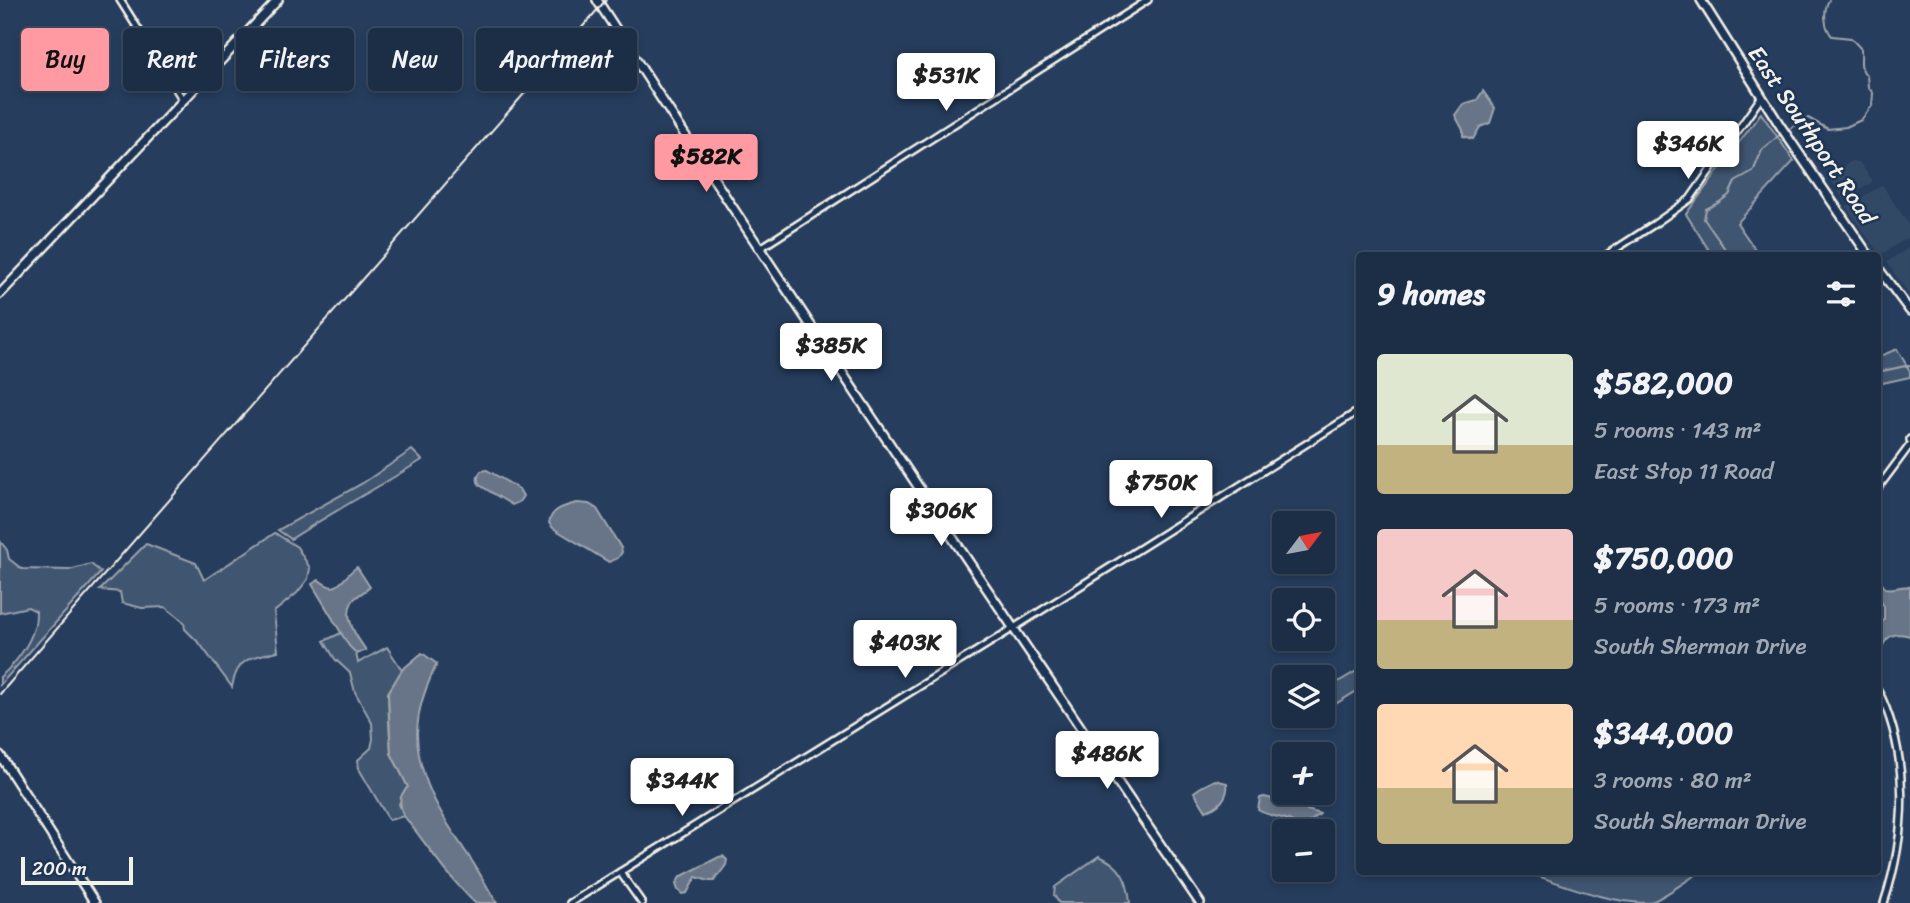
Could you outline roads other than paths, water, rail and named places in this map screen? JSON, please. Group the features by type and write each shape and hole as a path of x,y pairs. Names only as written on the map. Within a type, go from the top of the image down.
{"main road":[{"path":"0,294 278,0"},
{"path":"597,0 1012,629 1200,903"},
{"name":"East Southport Road","path":"1701,0 1781,127 1866,252"},
{"path":"1881,272 1910,311"},
{"path":"0,755 95,903"}],"street":[{"path":"120,0 183,100"},
{"path":"759,249 1148,0"},
{"path":"1611,252 1690,199 1762,96"},
{"path":"570,903 1356,413"},
{"path":"1881,484 1910,446"},
{"path":"1881,695 1898,729 1907,783 1899,845 1884,903"},
{"path":"620,872 642,903"}],"waterway":[{"path":"1787,130 1808,118 1828,129 1846,127 1861,120 1872,106 1873,93 1868,87 1867,76 1861,66 1861,49 1851,38 1832,36 1827,28 1825,14 1829,0"},
{"path":"1727,252 1704,219 1706,209 1729,195 1735,182 1753,172 1762,150 1782,133"},
{"path":"1881,371 1910,365"}],"railway":[{"path":"0,694 606,0"}]}
